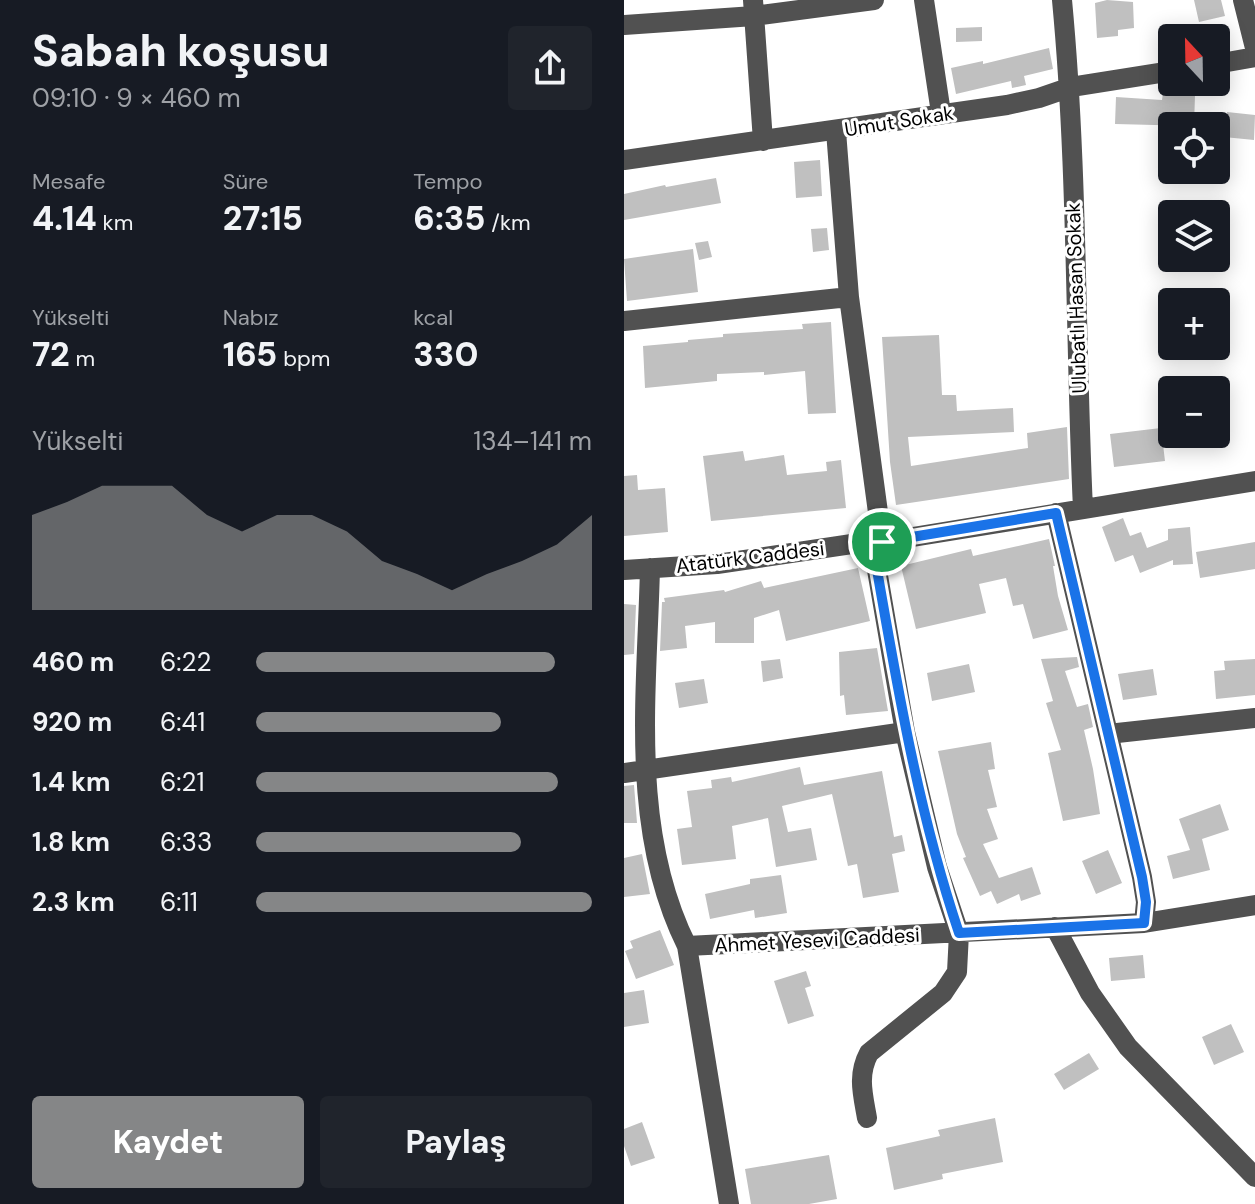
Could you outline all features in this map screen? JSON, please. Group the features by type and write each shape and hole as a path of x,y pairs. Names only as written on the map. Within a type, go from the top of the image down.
{"street":[{"path":"624,25 753,8 874,0"},
{"path":"924,0 941,113"},
{"name":"Ulubatlı Hasan Sokak","path":"1062,0 1071,87 1083,509"},
{"path":"1243,0 1255,48"},
{"path":"753,8 763,141"},
{"path":"1230,61 1255,57"},
{"name":"Umut Sokak","path":"624,160 1007,105 1071,87 1158,73"},
{"path":"836,131 849,297 877,541 905,732 937,867 959,933 957,972 953,982 869,1053 862,1066 861,1084 867,1118"},
{"path":"624,321 849,297"},
{"name":"Atatürk Caddesi","path":"624,570 717,564 1255,481"},
{"path":"1056,513 1142,877 1146,902 1144,923"},
{"path":"650,568 646,789 659,874 671,914 687,946"},
{"path":"1108,734 1255,718"},
{"path":"624,773 905,732"},
{"name":"Ahmet Yesevi Caddesi","path":"729,1204 687,946 1144,923 1255,905"},
{"path":"1055,927 1090,993 1128,1047 1255,1177"}],"building":[{"path":"1107,0 1133,2 1134,28 1118,30 1118,36 1097,38 1095,3"},
{"path":"1194,0 1221,0 1225,16 1199,22"},
{"path":"982,27 982,41 956,42 956,28"},
{"path":"1049,48 1053,69 1024,76 1026,85 1012,88 1011,81 956,94 951,68 983,61 983,64"},
{"path":"1163,96 1195,96 1194,112 1158,112 1158,125 1115,124 1116,97 1162,100"},
{"path":"1230,112 1255,115 1254,140 1230,138"},
{"path":"820,160 822,196 796,198 794,162"},
{"path":"716,178 721,203 624,220 624,194"},
{"path":"827,228 829,250 813,252 811,229"},
{"path":"708,241 712,257 699,260 695,243"},
{"path":"693,249 698,292 627,301 624,259"},
{"path":"831,322 836,413 808,414 805,371 764,375 764,372 717,374 717,381 645,388 643,346 723,337 723,334 803,329 802,324"},
{"path":"939,335 942,395 956,395 957,411 1013,408 1014,432 908,437 911,466 1028,448 1027,433 1067,427 1069,479 896,505 890,462 882,337"},
{"path":"1158,428 1158,448 1163,448 1165,461 1114,467 1110,434"},
{"path":"743,451 745,461 784,455 787,475 827,471 826,462 841,460 846,508 711,521 703,456"},
{"path":"637,475 638,490 665,488 668,532 624,536 624,476"},
{"path":"1123,518 1130,536 1141,532 1147,548 1168,540 1168,529 1190,527 1193,564 1173,565 1173,560 1140,573 1133,555 1115,562 1102,527"},
{"path":"1049,539 1058,596 1068,630 1033,639 1023,604 1013,606 1006,578 979,584 986,613 916,629 901,566 971,549 973,556"},
{"path":"1255,542 1255,569 1200,578 1196,552"},
{"path":"858,568 870,621 786,641 779,610 754,618 754,643 715,643 715,622 685,626 687,648 660,651 664,598 725,592 761,581 764,588"},
{"path":"624,604 636,605 634,654 624,655"},
{"path":"877,648 888,711 846,715 844,695 840,696 839,652"},
{"path":"1077,657 1079,667 1065,671 1077,707 1088,704 1093,727 1084,730 1100,814 1063,821 1048,753 1061,750 1046,703 1053,701 1041,659"},
{"path":"780,659 783,678 763,682 761,661"},
{"path":"1255,659 1255,695 1216,699 1214,671 1225,670 1224,661"},
{"path":"969,664 975,692 932,701 927,673"},
{"path":"1153,669 1157,695 1123,700 1118,674"},
{"path":"704,679 708,703 679,708 675,683"},
{"path":"991,742 995,769 988,770 997,807 987,809 998,839 983,844 999,878 1032,867 1041,894 1021,901 1019,894 997,904 991,891 980,896 963,858 966,857 957,834 938,751"},
{"path":"800,767 804,785 882,771 894,837 902,835 905,851 892,854 899,892 863,898 857,864 848,866 832,794 782,806 788,832 811,828 817,860 776,867 768,818 732,826 736,859 682,865 677,829 692,827 687,791 712,788 711,780 731,777 732,782"},
{"path":"634,785 637,823 624,823 624,786"},
{"path":"1220,804 1229,830 1202,839 1210,870 1173,879 1167,856 1190,850 1179,819"},
{"path":"1108,850 1122,883 1096,894 1082,861"},
{"path":"642,854 650,894 624,897 624,858"},
{"path":"781,875 787,913 755,918 754,910 710,919 705,894 750,884 750,879"},
{"path":"660,930 674,965 636,979 625,951 633,948 630,941"},
{"path":"1143,955 1145,978 1111,981 1109,958"},
{"path":"806,971 811,986 805,988 814,1016 788,1024 774,981"},
{"path":"644,990 649,1023 624,1027 624,993"},
{"path":"1231,1024 1244,1052 1214,1065 1202,1037"},
{"path":"1089,1053 1099,1069 1064,1090 1054,1074"},
{"path":"995,1118 1003,1162 942,1174 943,1179 894,1190 886,1148 940,1136 938,1130"},
{"path":"642,1122 655,1158 631,1166 624,1146 624,1129"},
{"path":"829,1155 837,1199 809,1204 751,1204 745,1169"}],"route":[{"path":"1056,513 1142,877 1146,902 1144,923 959,933 937,867 905,732 872,541 882,542 1056,513"}]}
